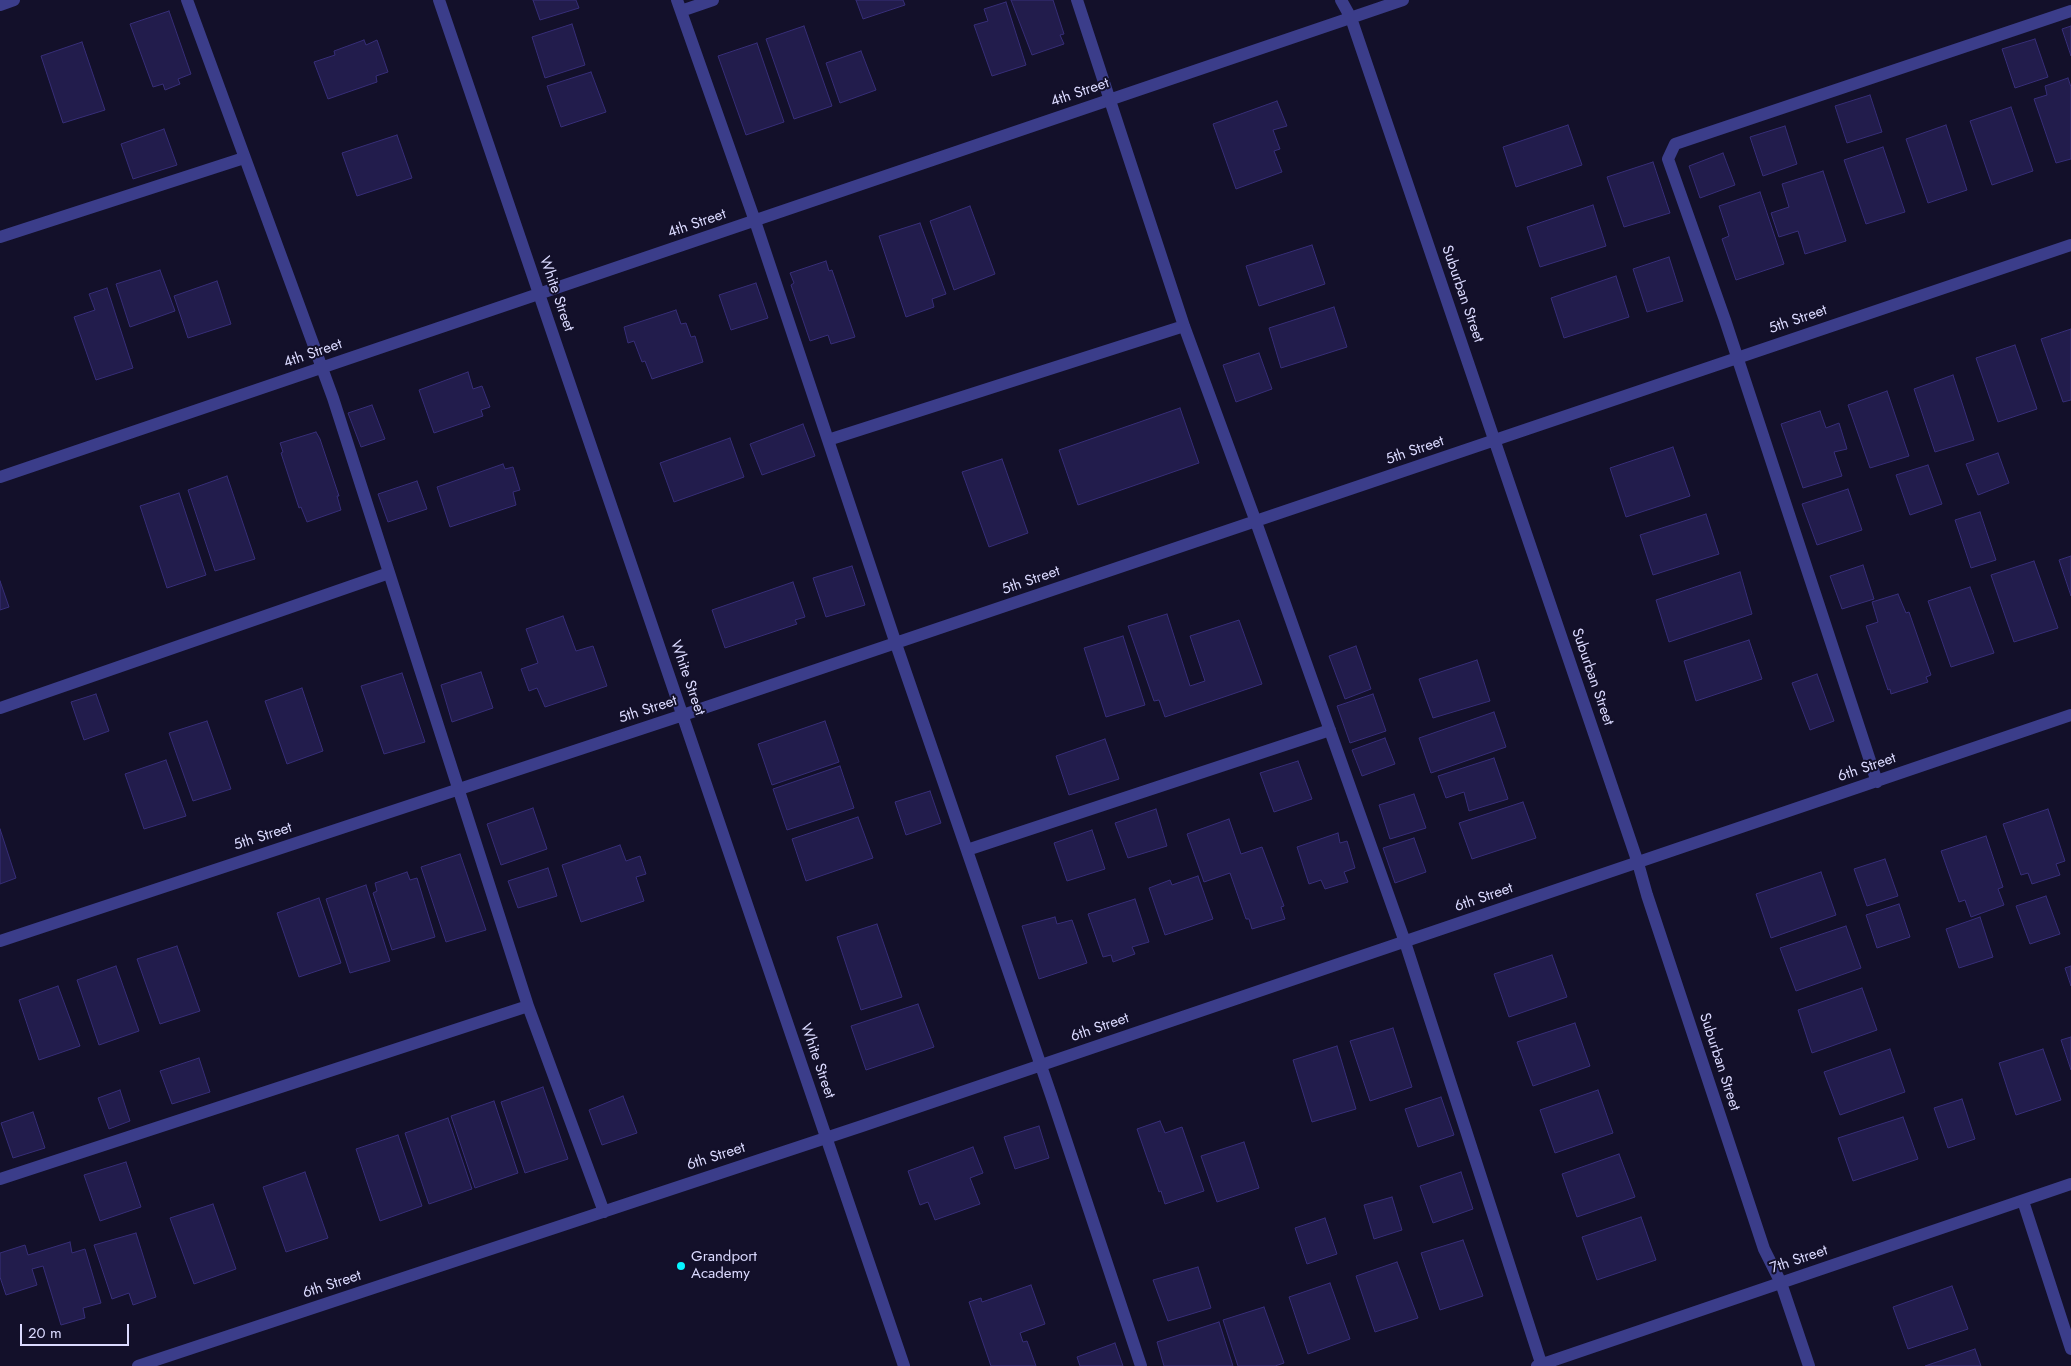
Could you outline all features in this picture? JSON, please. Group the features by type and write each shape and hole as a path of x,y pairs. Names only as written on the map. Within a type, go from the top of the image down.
{"street":[{"path":"0,4 14,0"},
{"path":"186,0 332,398 528,1006 604,1212"},
{"name":"White Street","path":"438,0 904,1366"},
{"path":"713,0 679,6 755,221 896,644 1141,1366"},
{"path":"1077,0 1184,326 1406,942 1540,1365"},
{"name":"Suburban Street","path":"1341,0 1350,18 1638,863 1764,1249 1781,1283 1809,1366"},
{"name":"4th Street","path":"0,477 1404,0"},
{"path":"1877,782 1726,320 1668,158 1675,144 2071,10"},
{"path":"0,237 244,158"},
{"name":"5th Street","path":"0,940 896,644 2071,245"},
{"path":"828,440 1184,326"},
{"path":"0,708 389,573"},
{"name":"6th Street","path":"138,1366 1040,1066 2071,715"},
{"path":"967,850 1330,730"},
{"path":"0,1179 528,1006"},
{"name":"7th Street","path":"1540,1365 2071,1184"},
{"path":"2023,1200 2071,1349"}],"building":[{"path":"533,0 576,0 579,8 540,20"},
{"path":"856,0 903,0 905,5 863,19"},
{"path":"1011,0 1053,0 1064,34 1060,35 1064,44 1032,55"},
{"path":"1006,2 1026,65 992,76 974,25 988,21 984,9"},
{"path":"169,11 191,74 178,79 180,84 165,90 163,84 153,87 130,24"},
{"path":"572,24 585,65 545,78 532,37"},
{"path":"804,26 832,106 794,119 766,39"},
{"path":"2071,26 2071,56 2062,29"},
{"path":"2035,39 2048,77 2015,88 2002,49"},
{"path":"364,40 366,45 377,40 388,72 376,76 377,82 328,99 314,62 335,55 334,51"},
{"path":"82,42 105,110 63,123 41,56"},
{"path":"757,43 784,122 746,135 718,56"},
{"path":"861,51 876,90 840,103 826,63"},
{"path":"591,72 606,112 561,127 547,86"},
{"path":"2068,78 2071,87 2071,159 2056,163 2034,99 2047,95 2045,86"},
{"path":"1870,95 1882,132 1847,143 1835,106"},
{"path":"1277,101 1287,126 1273,130 1280,149 1274,151 1282,172 1236,189 1213,124"},
{"path":"2011,107 2033,171 1992,185 1970,121"},
{"path":"1568,125 1582,165 1516,187 1503,147"},
{"path":"1946,125 1967,190 1928,203 1906,139"},
{"path":"1785,126 1797,164 1763,176 1750,137"},
{"path":"164,129 177,165 133,179 121,144"},
{"path":"397,135 412,178 357,196 342,153"},
{"path":"1883,147 1905,212 1866,224 1844,160"},
{"path":"1723,153 1735,185 1700,198 1689,166"},
{"path":"1653,162 1670,213 1624,227 1607,177"},
{"path":"1823,171 1846,241 1805,254 1798,231 1779,237 1771,213 1789,207 1782,184"},
{"path":"1760,192 1784,264 1736,280 1722,239 1729,236 1719,206"},
{"path":"1593,205 1606,246 1540,267 1527,227"},
{"path":"970,206 995,274 954,290 930,221"},
{"path":"920,223 946,294 932,299 934,307 906,317 879,236"},
{"path":"1312,245 1325,284 1259,306 1246,266"},
{"path":"1669,257 1683,301 1647,312 1633,269"},
{"path":"826,261 829,271 832,270 855,337 831,344 828,335 810,341 791,285 794,283 790,273"},
{"path":"160,270 175,311 130,327 116,284"},
{"path":"1616,276 1629,317 1564,338 1551,298"},
{"path":"217,281 231,324 188,338 174,296"},
{"path":"756,283 768,318 731,330 719,295"},
{"path":"107,288 133,368 96,380 74,317 95,310 89,294"},
{"path":"1334,307 1347,347 1281,368 1269,328"},
{"path":"676,310 681,324 686,323 691,337 695,336 703,362 652,379 645,361 642,362 634,341 628,343 624,327"},
{"path":"2071,329 2071,400 2063,402 2041,339"},
{"path":"2015,345 2037,409 1998,422 1976,358"},
{"path":"1259,353 1272,389 1236,402 1223,365"},
{"path":"468,372 473,389 482,386 490,407 481,410 483,416 434,433 419,390"},
{"path":"1953,375 1974,440 1935,452 1914,389"},
{"path":"1887,391 1909,456 1870,468 1848,405"},
{"path":"372,405 385,439 361,447 348,413"},
{"path":"1180,408 1199,463 1078,505 1059,450"},
{"path":"1820,411 1826,428 1839,423 1847,449 1834,452 1842,476 1803,488 1781,424"},
{"path":"803,424 815,456 762,475 750,444"},
{"path":"316,432 339,496 337,496 341,510 307,522 301,507 299,508 281,453 283,452 280,443"},
{"path":"730,438 744,477 674,502 660,463"},
{"path":"1673,447 1690,496 1626,517 1610,468"},
{"path":"1998,453 2009,483 1978,495 1966,464"},
{"path":"1002,459 1028,533 989,547 962,472"},
{"path":"503,464 505,469 513,467 520,490 513,492 516,505 450,527 437,487"},
{"path":"1928,465 1942,504 1910,515 1896,475"},
{"path":"227,476 255,559 215,571 188,490"},
{"path":"417,481 427,509 388,522 378,494"},
{"path":"1848,489 1862,530 1817,545 1802,504"},
{"path":"179,493 206,575 167,588 140,506"},
{"path":"1980,512 1996,560 1971,568 1955,520"},
{"path":"1706,514 1719,554 1653,575 1640,535"},
{"path":"2071,556 2071,596 2059,560"},
{"path":"2034,561 2058,628 2014,642 1991,575"},
{"path":"1863,565 1874,599 1842,609 1830,576"},
{"path":"852,566 865,605 826,617 813,578"},
{"path":"1740,572 1752,614 1669,642 1656,600"},
{"path":"0,581 9,607 0,610"},
{"path":"793,582 805,617 795,620 797,624 725,648 712,610"},
{"path":"1970,587 1994,653 1951,667 1928,601"},
{"path":"1898,594 1906,613 1909,612 1931,675 1926,677 1928,682 1891,694 1866,626 1878,622 1872,602"},
{"path":"1167,614 1190,686 1205,681 1190,636 1239,620 1262,684 1165,717 1159,700 1154,701 1128,626"},
{"path":"563,616 576,651 593,646 607,686 545,707 537,688 529,691 521,669 538,663 526,629"},
{"path":"1123,636 1145,705 1106,717 1084,648"},
{"path":"1749,640 1762,679 1696,701 1684,661"},
{"path":"1356,646 1371,689 1345,699 1329,656"},
{"path":"1477,660 1490,701 1433,718 1419,679"},
{"path":"481,672 493,708 452,722 441,685"},
{"path":"402,673 425,742 384,754 361,686"},
{"path":"1817,674 1834,721 1810,730 1792,683"},
{"path":"302,688 323,751 287,764 265,701"},
{"path":"96,694 109,731 84,740 71,702"},
{"path":"1373,694 1386,731 1350,743 1337,706"},
{"path":"1494,712 1506,747 1431,773 1419,738"},
{"path":"207,721 231,789 193,801 169,733"},
{"path":"825,721 839,762 772,785 758,744"},
{"path":"1385,738 1395,764 1362,776 1352,750"},
{"path":"1105,739 1119,779 1069,795 1056,756"},
{"path":"1494,758 1508,799 1469,811 1464,792 1446,798 1438,776"},
{"path":"166,760 186,816 144,829 125,774"},
{"path":"1298,761 1312,799 1274,812 1260,773"},
{"path":"840,766 854,808 787,830 773,789"},
{"path":"930,791 941,823 906,835 895,802"},
{"path":"1414,794 1426,828 1390,839 1379,805"},
{"path":"1523,802 1536,838 1472,859 1459,823"},
{"path":"533,808 547,849 501,865 487,824"},
{"path":"1156,809 1167,846 1128,858 1115,823"},
{"path":"2048,809 2065,861 2056,864 2060,875 2032,884 2028,873 2021,875 2003,824"},
{"path":"858,817 873,858 806,881 792,839"},
{"path":"1229,819 1241,854 1262,847 1284,906 1281,907 1285,919 1252,929 1249,919 1246,919 1230,873 1204,882 1187,834"},
{"path":"0,829 16,878 0,884"},
{"path":"1092,830 1105,869 1067,881 1054,843"},
{"path":"1338,833 1340,843 1347,841 1355,868 1344,872 1348,882 1325,889 1321,880 1309,884 1297,847"},
{"path":"1986,836 2003,887 1998,889 2004,905 1971,917 1965,900 1959,902 1941,851"},
{"path":"1414,838 1426,872 1395,883 1383,848"},
{"path":"620,845 626,861 640,856 646,874 636,877 644,901 581,922 562,865"},
{"path":"460,854 486,930 446,942 421,867"},
{"path":"1885,859 1898,896 1867,906 1854,869"},
{"path":"548,868 557,896 518,908 508,881"},
{"path":"407,872 410,880 417,878 435,937 392,950 373,893 377,891 375,883"},
{"path":"1821,872 1836,915 1771,938 1756,894"},
{"path":"1198,876 1213,919 1165,935 1149,888 1170,880 1172,885"},
{"path":"366,885 390,961 350,973 326,899"},
{"path":"2046,896 2060,934 2030,944 2016,906"},
{"path":"319,898 341,963 299,977 277,913"},
{"path":"1135,899 1149,942 1132,947 1135,954 1113,962 1111,955 1103,957 1088,914"},
{"path":"1899,904 1910,937 1877,948 1866,915"},
{"path":"1055,917 1057,924 1072,920 1087,963 1039,979 1022,926"},
{"path":"1980,917 1993,957 1959,968 1946,929"},
{"path":"877,924 902,997 861,1010 837,937"},
{"path":"1846,926 1861,968 1796,991 1780,948"},
{"path":"177,946 200,1011 160,1024 137,959"},
{"path":"1552,955 1567,997 1509,1017 1494,974"},
{"path":"116,966 139,1031 99,1045 77,980"},
{"path":"2071,966 2071,986 2065,968"},
{"path":"58,986 80,1046 39,1060 19,1000"},
{"path":"1862,988 1877,1030 1812,1053 1798,1010"},
{"path":"918,1004 934,1047 866,1070 851,1026"},
{"path":"1575,1023 1590,1066 1533,1086 1517,1042"},
{"path":"1393,1028 1412,1087 1370,1101 1350,1041"},
{"path":"2071,1037 2071,1070 2061,1040"},
{"path":"1337,1046 1356,1109 1312,1122 1293,1060"},
{"path":"1890,1049 1905,1092 1840,1115 1824,1072"},
{"path":"2043,1049 2061,1100 2016,1115 1999,1063"},
{"path":"199,1058 210,1092 172,1104 160,1071"},
{"path":"543,1087 568,1159 525,1173 501,1102"},
{"path":"120,1090 130,1121 109,1129 98,1098"},
{"path":"1598,1090 1613,1133 1555,1153 1540,1110"},
{"path":"623,1096 637,1133 602,1145 589,1110"},
{"path":"1441,1097 1454,1135 1418,1147 1405,1109"},
{"path":"1962,1099 1975,1139 1948,1148 1934,1108"},
{"path":"494,1101 518,1173 475,1188 451,1116"},
{"path":"33,1112 45,1148 13,1158 1,1123"},
{"path":"1903,1117 1918,1159 1853,1181 1838,1138"},
{"path":"448,1118 472,1189 429,1204 405,1133"},
{"path":"1160,1121 1165,1133 1182,1127 1204,1191 1165,1204 1137,1129"},
{"path":"1039,1126 1049,1158 1015,1169 1004,1137"},
{"path":"398,1135 422,1206 380,1221 356,1149"},
{"path":"1244,1142 1259,1188 1217,1202 1201,1156"},
{"path":"973,1147 983,1173 970,1178 980,1204 935,1220 928,1202 920,1205 908,1171"},
{"path":"1619,1154 1635,1197 1577,1217 1562,1174"},
{"path":"126,1162 141,1207 100,1221 84,1175"},
{"path":"305,1172 328,1238 286,1252 263,1187"},
{"path":"1461,1172 1473,1209 1433,1223 1420,1186"},
{"path":"1392,1197 1402,1230 1374,1239 1364,1205"},
{"path":"213,1204 236,1269 194,1284 170,1218"},
{"path":"1641,1217 1656,1260 1597,1280 1582,1237"},
{"path":"1325,1218 1337,1254 1307,1264 1295,1228"},
{"path":"136,1233 156,1297 133,1305 129,1293 112,1299 94,1245"},
{"path":"1463,1240 1483,1296 1440,1310 1421,1253"},
{"path":"70,1242 72,1253 85,1249 101,1303 83,1308 85,1318 61,1325 43,1266 32,1269 37,1285 6,1295 0,1277 0,1253 25,1245 28,1255"},
{"path":"1397,1262 1418,1318 1375,1332 1356,1276"},
{"path":"1198,1267 1211,1308 1168,1321 1153,1280"},
{"path":"1330,1283 1350,1339 1308,1354 1289,1297"},
{"path":"1031,1285 1045,1324 1020,1333 1023,1342 1027,1341 1036,1366 991,1366 969,1302 981,1298 982,1302"},
{"path":"1952,1286 1968,1329 1908,1349 1893,1307"},
{"path":"1264,1307 1284,1363 1275,1366 1238,1366 1223,1320"},
{"path":"1219,1322 1233,1366 1164,1366 1157,1342"},
{"path":"1115,1343 1123,1366 1080,1366 1077,1357"},
{"path":"1975,1349 1981,1366 1925,1366"}],"place":[{"name":"Grandport Academy","path":"681,1266"}]}
